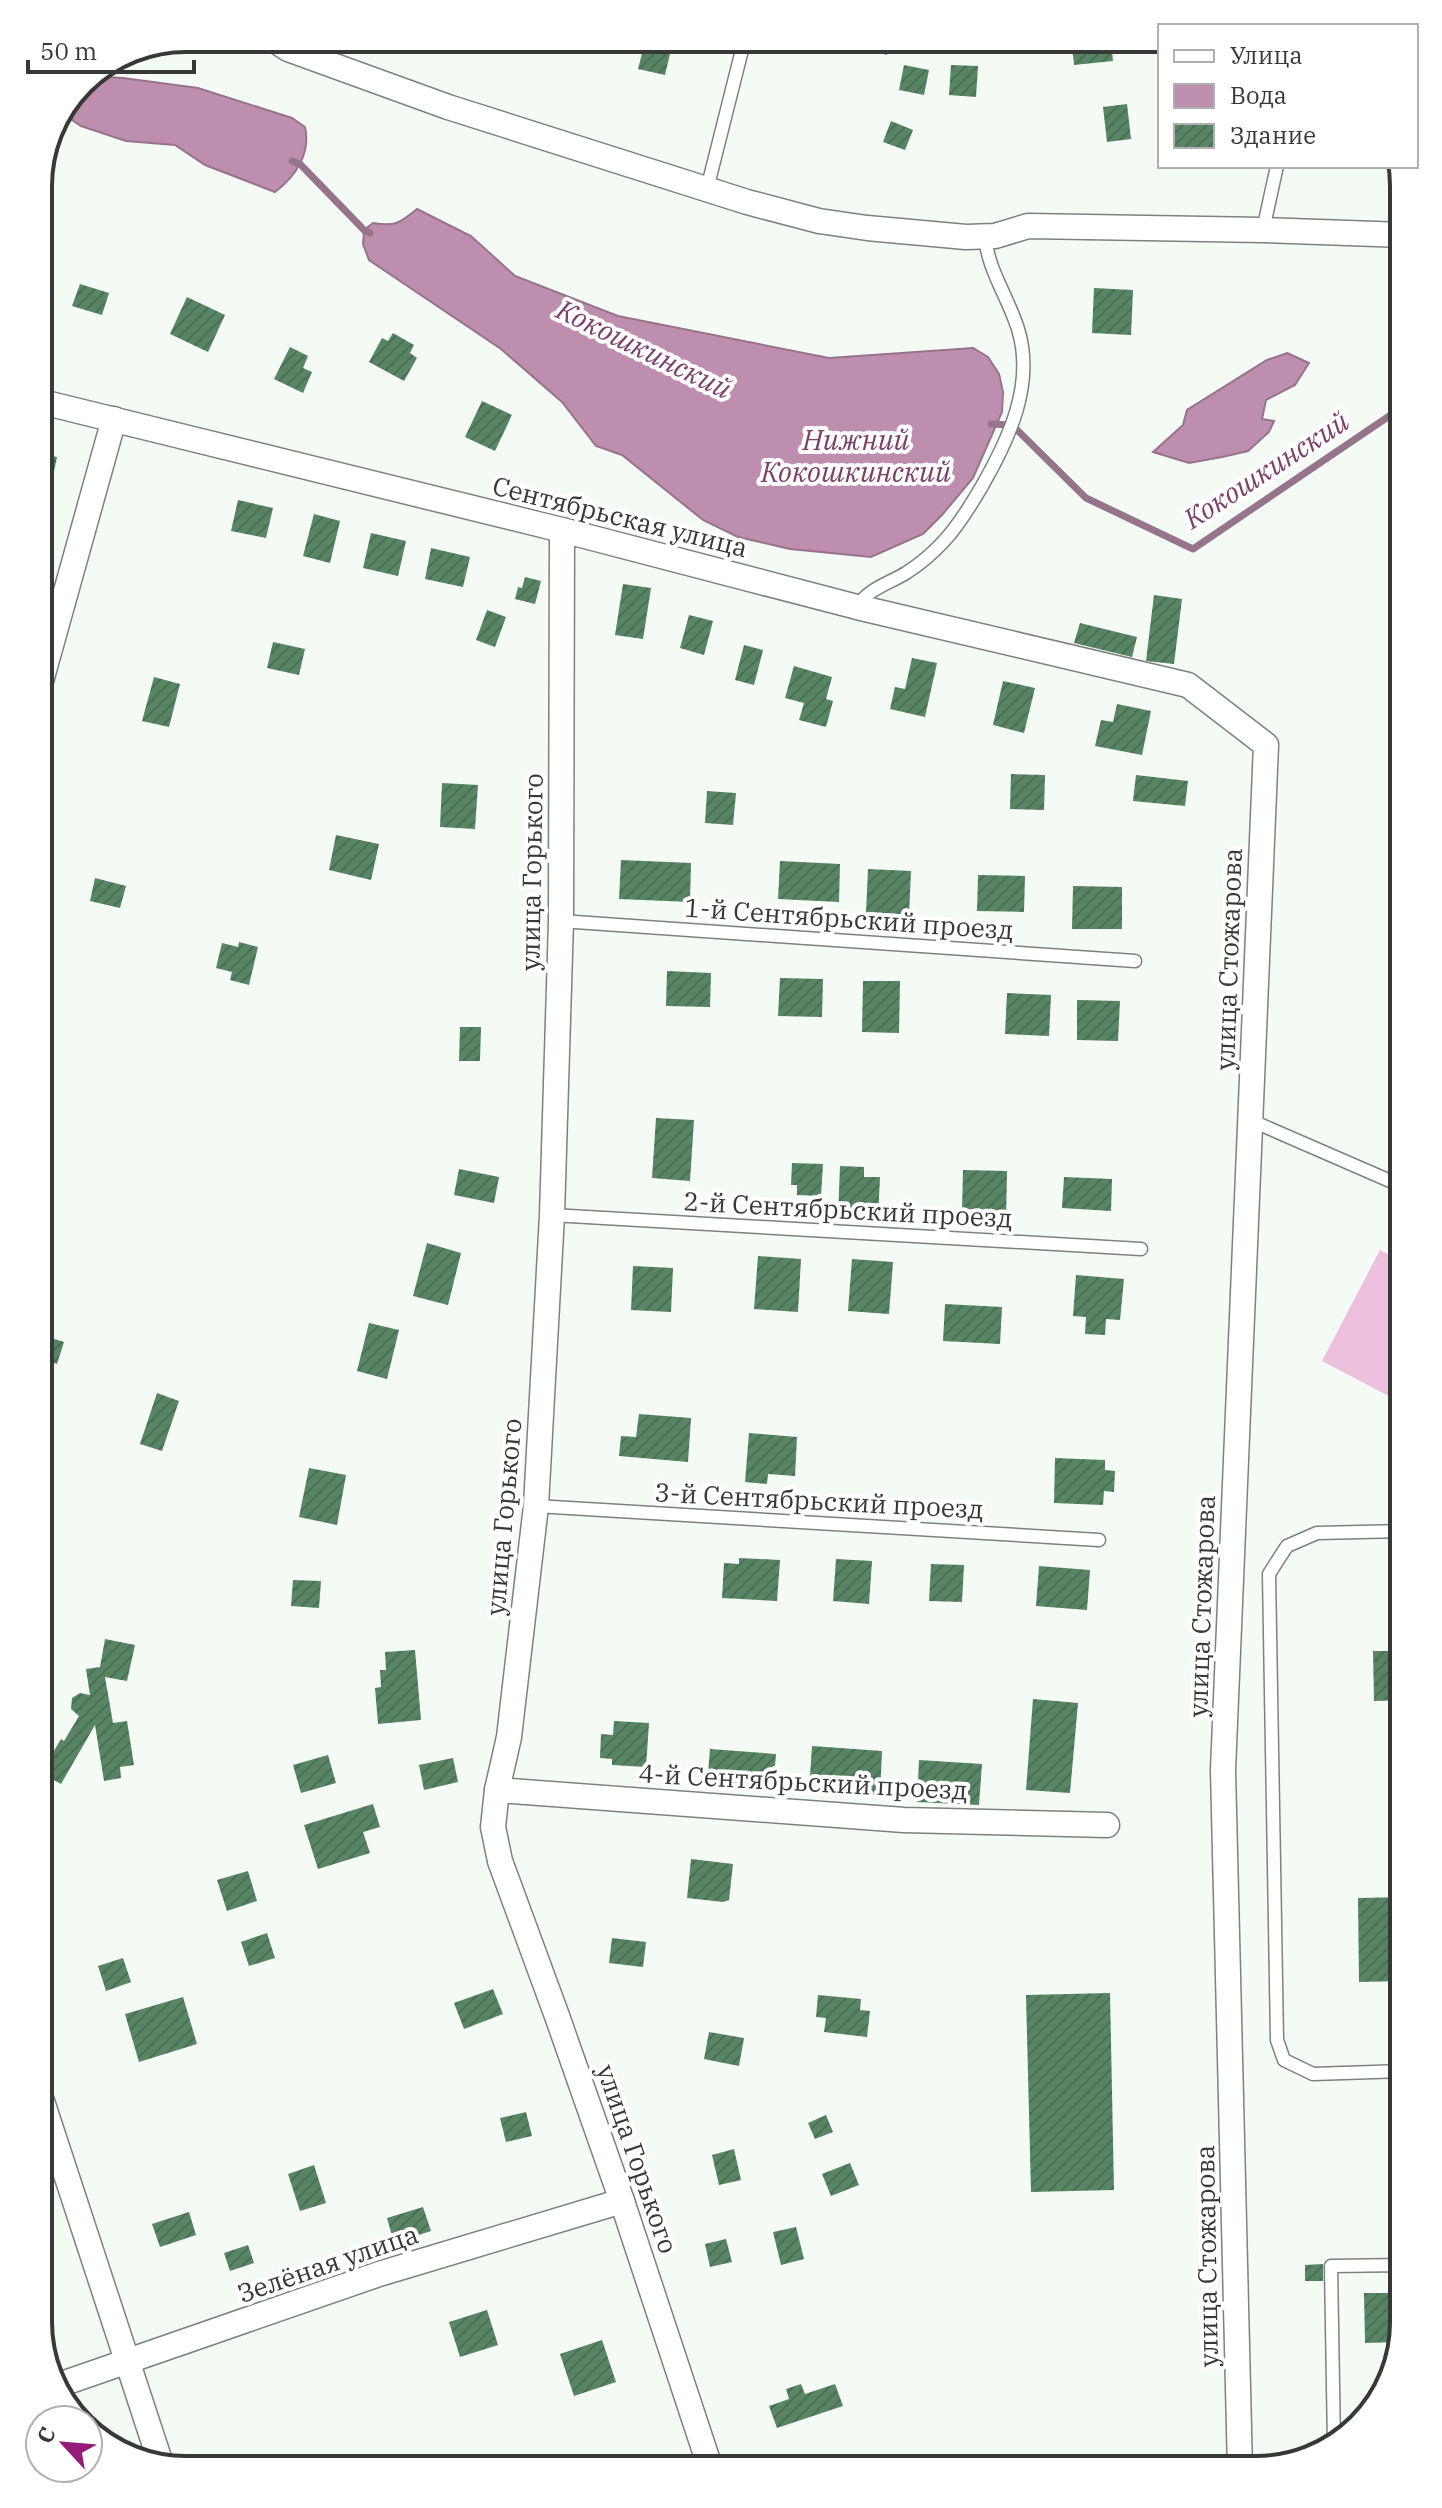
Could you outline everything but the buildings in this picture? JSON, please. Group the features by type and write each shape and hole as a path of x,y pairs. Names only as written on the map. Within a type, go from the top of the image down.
{"street":[{"path":"296,52 448,107 747,202 846,226 985,237 1028,226 1390,235"},
{"name":"Сентябрьская улица","path":"52,404 562,530 857,607 1188,685 1266,745"},
{"path":"52,642 114,419"},
{"name":"улица Горького","path":"562,530 561,921 552,1215 536,1506 509,1737 497,1790 493,1827 497,1851 622,2201 706,2456"},
{"name":"улица Стожарова","path":"1240,2456 1223,1770 1266,745"},
{"name":"4-й Сентябрьский проезд","path":"497,1790 904,1820 1107,1825"},
{"path":"52,2131 157,2452"},
{"name":"Зелёная улица","path":"67,2382 379,2274 622,2201"}],"lane":[{"path":"707,189 741,52"},
{"path":"1263,230 1277,168"},
{"path":"857,607 869,592 905,573 946,539 973,501 1012,425 1022,387 1021,340 990,262 985,237"},
{"name":"1-й Сентябрьский проезд","path":"561,921 1135,961"},
{"path":"1250,1120 1390,1181"},
{"name":"2-й Сентябрьский проезд","path":"552,1215 1141,1249"},
{"name":"3-й Сентябрьский проезд","path":"536,1506 1099,1540"},
{"path":"1390,1531 1317,1533 1287,1546 1269,1574 1277,2040 1284,2060 1313,2074 1390,2071"},
{"path":"1334,2431 1331,2266 1390,2265"}],"shaded area":[{"path":"1380,1250 1390,1255 1390,1397 1322,1361"}],"water":[{"path":"108,77 123,78 198,88 292,118 305,127 306,146 295,171 275,192 205,165 175,145 126,141 81,126 71,119 91,91"},
{"name":"Нижний Кокошкинский","path":"417,209 471,236 515,276 618,316 829,358 973,348 988,357 999,374 1003,392 1002,412 973,478 923,534 871,557 790,549 738,537 703,520 622,455 596,446 562,402 501,349 369,260 363,244 364,230 373,223 397,223"},
{"path":"1287,353 1309,363 1295,385 1266,400 1262,419 1274,421 1269,432 1248,451 1189,463 1153,452 1183,425 1187,410 1267,360"}],"waterway":[{"name":"Кокошкинский","path":"292,161 300,164 370,233"},
{"name":"Кокошкинский","path":"991,424 1012,425 1086,498 1193,549 1390,415"}]}
